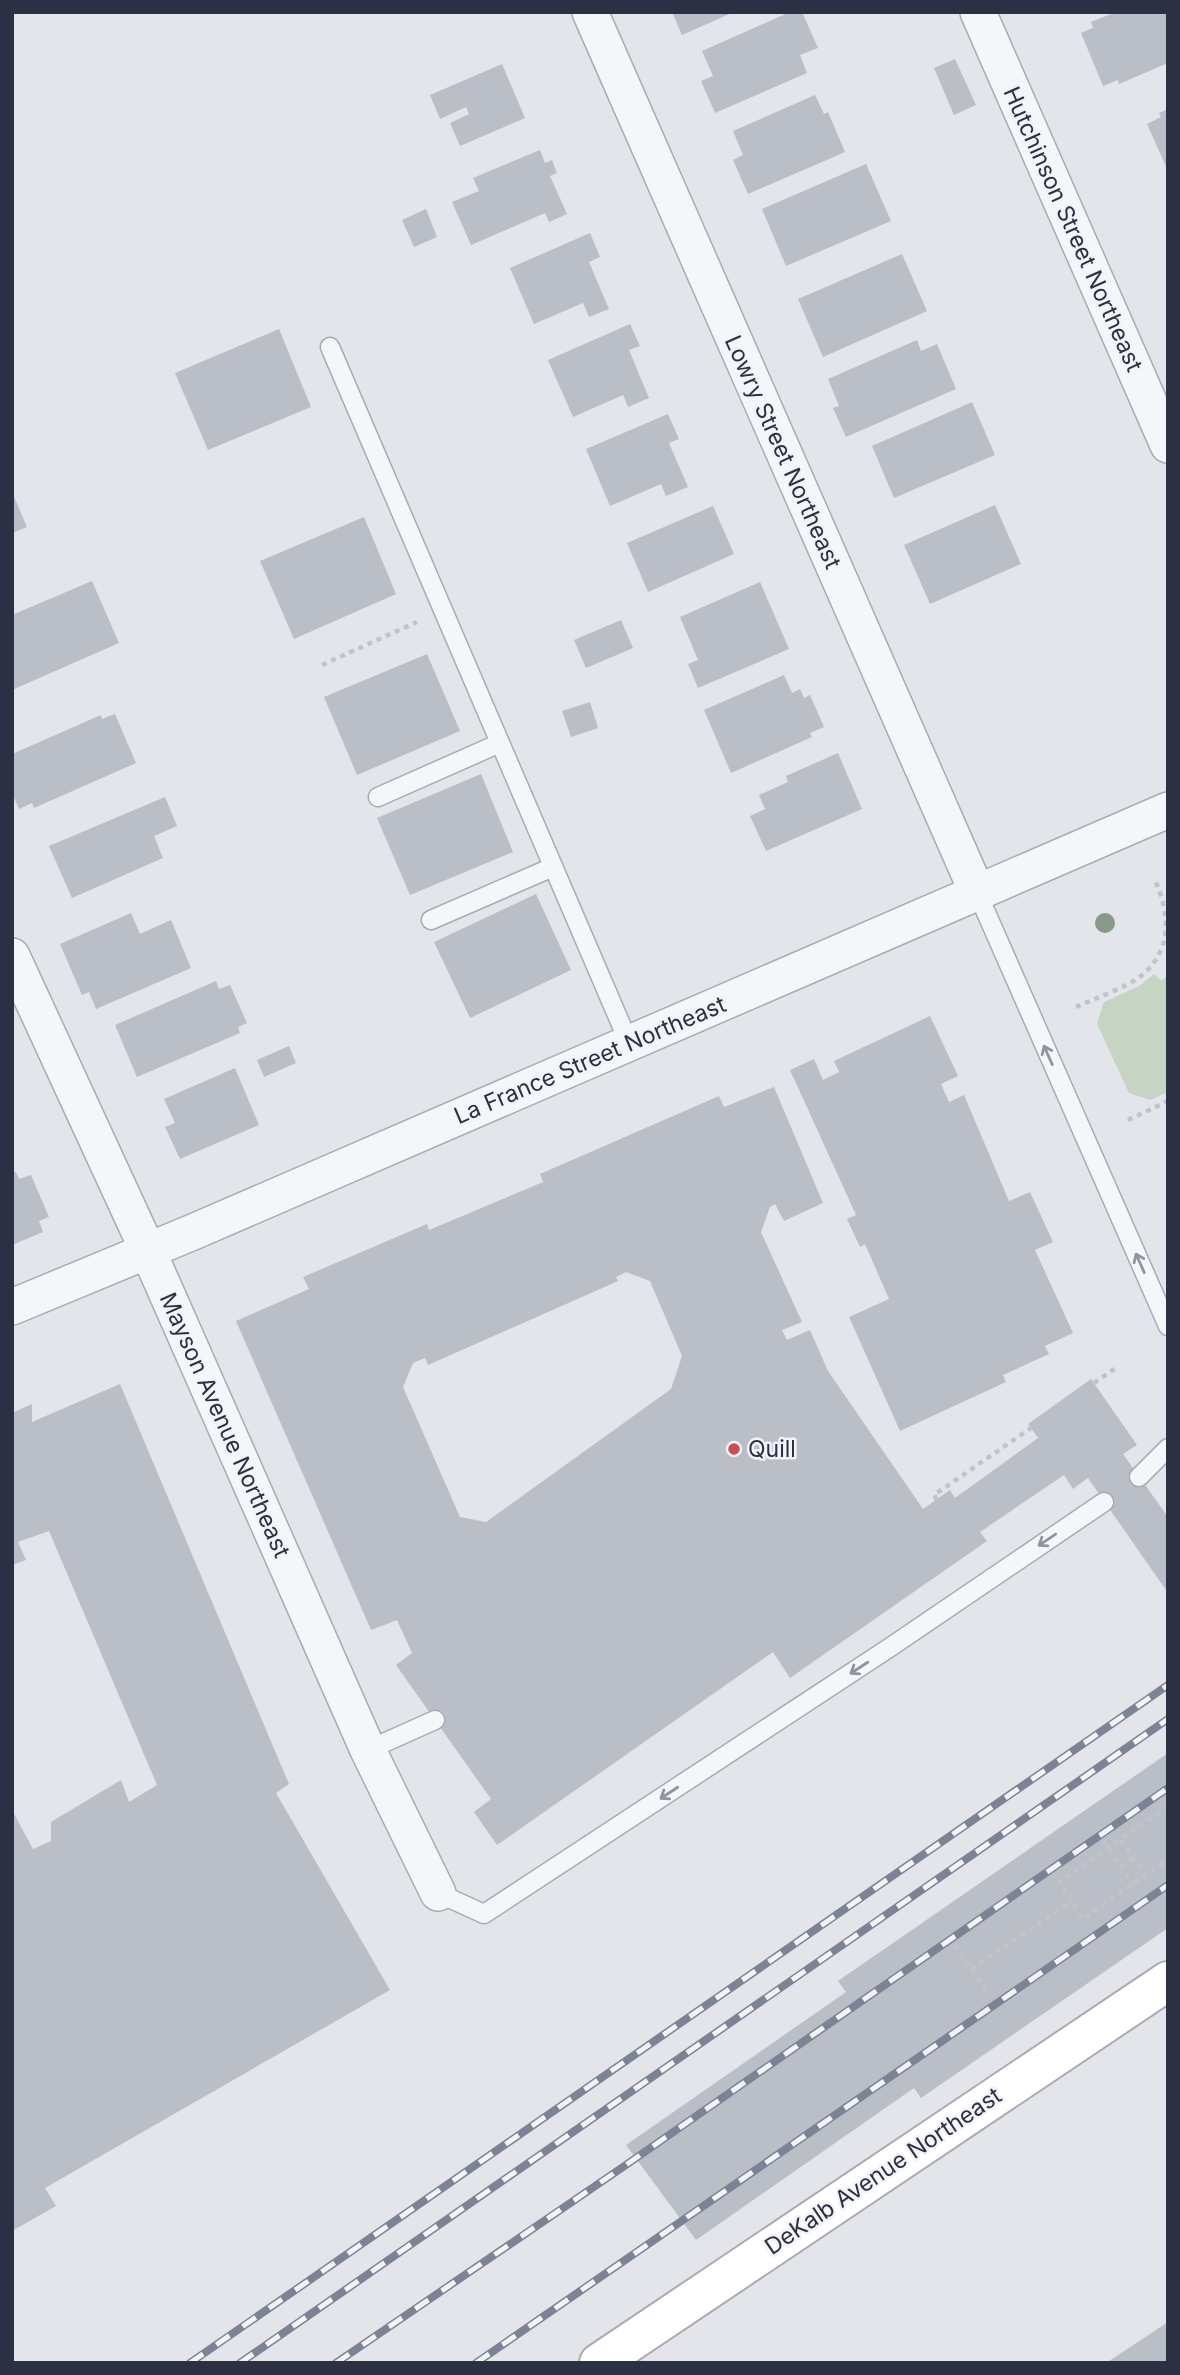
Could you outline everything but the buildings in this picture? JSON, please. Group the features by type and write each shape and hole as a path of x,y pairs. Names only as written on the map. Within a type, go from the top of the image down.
{"main road":[{"name":"DeKalb Avenue Northeast","path":"599,2363 1168,1981"}],"street":[{"name":"Lowry Street Northeast","path":"590,12 976,892"},
{"name":"Hutchinson Street Northeast","path":"978,12 1168,445"},
{"name":"La France Street Northeast","path":"12,1307 148,1251 1168,810"},
{"name":"Mayson Avenue Northeast","path":"12,956 148,1251 368,1750 438,1893"}],"lane":[{"path":"330,347 629,1043"},
{"path":"378,797 500,743"},
{"path":"431,920 553,867"},
{"path":"976,892 1168,1326"},
{"path":"1139,1477 1168,1448"},
{"path":"438,1893 484,1914 889,1648 1104,1502"},
{"path":"368,1750 435,1720"}],"path":[{"path":"321,665 418,621"},
{"path":"1076,1007 1140,977 1159,957 1166,933 1165,904 1155,880"},
{"path":"1128,1119 1168,1101"},
{"path":"1094,1383 1117,1367"},
{"path":"937,1500 934,1495 1031,1428"},
{"path":"1168,1807 1059,1882 1083,1919 1168,1859"},
{"path":"1121,1840 1145,1875"},
{"path":"1103,1841 1137,1890"},
{"path":"1121,1867 1133,1858"},
{"path":"971,1969 1072,1901"},
{"path":"954,1945 988,1993"}],"green space":[{"path":"1154,974 1162,981 1168,974 1168,1092 1150,1100 1129,1093 1097,1024 1104,1002 1139,986"}],"railway":[{"path":"190,2363 1168,1685"},
{"path":"240,2363 1168,1719"},
{"path":"336,2363 1168,1788"},
{"path":"476,2363 1168,1885"}],"place":[{"name":"Quill","path":"734,1449"}]}
